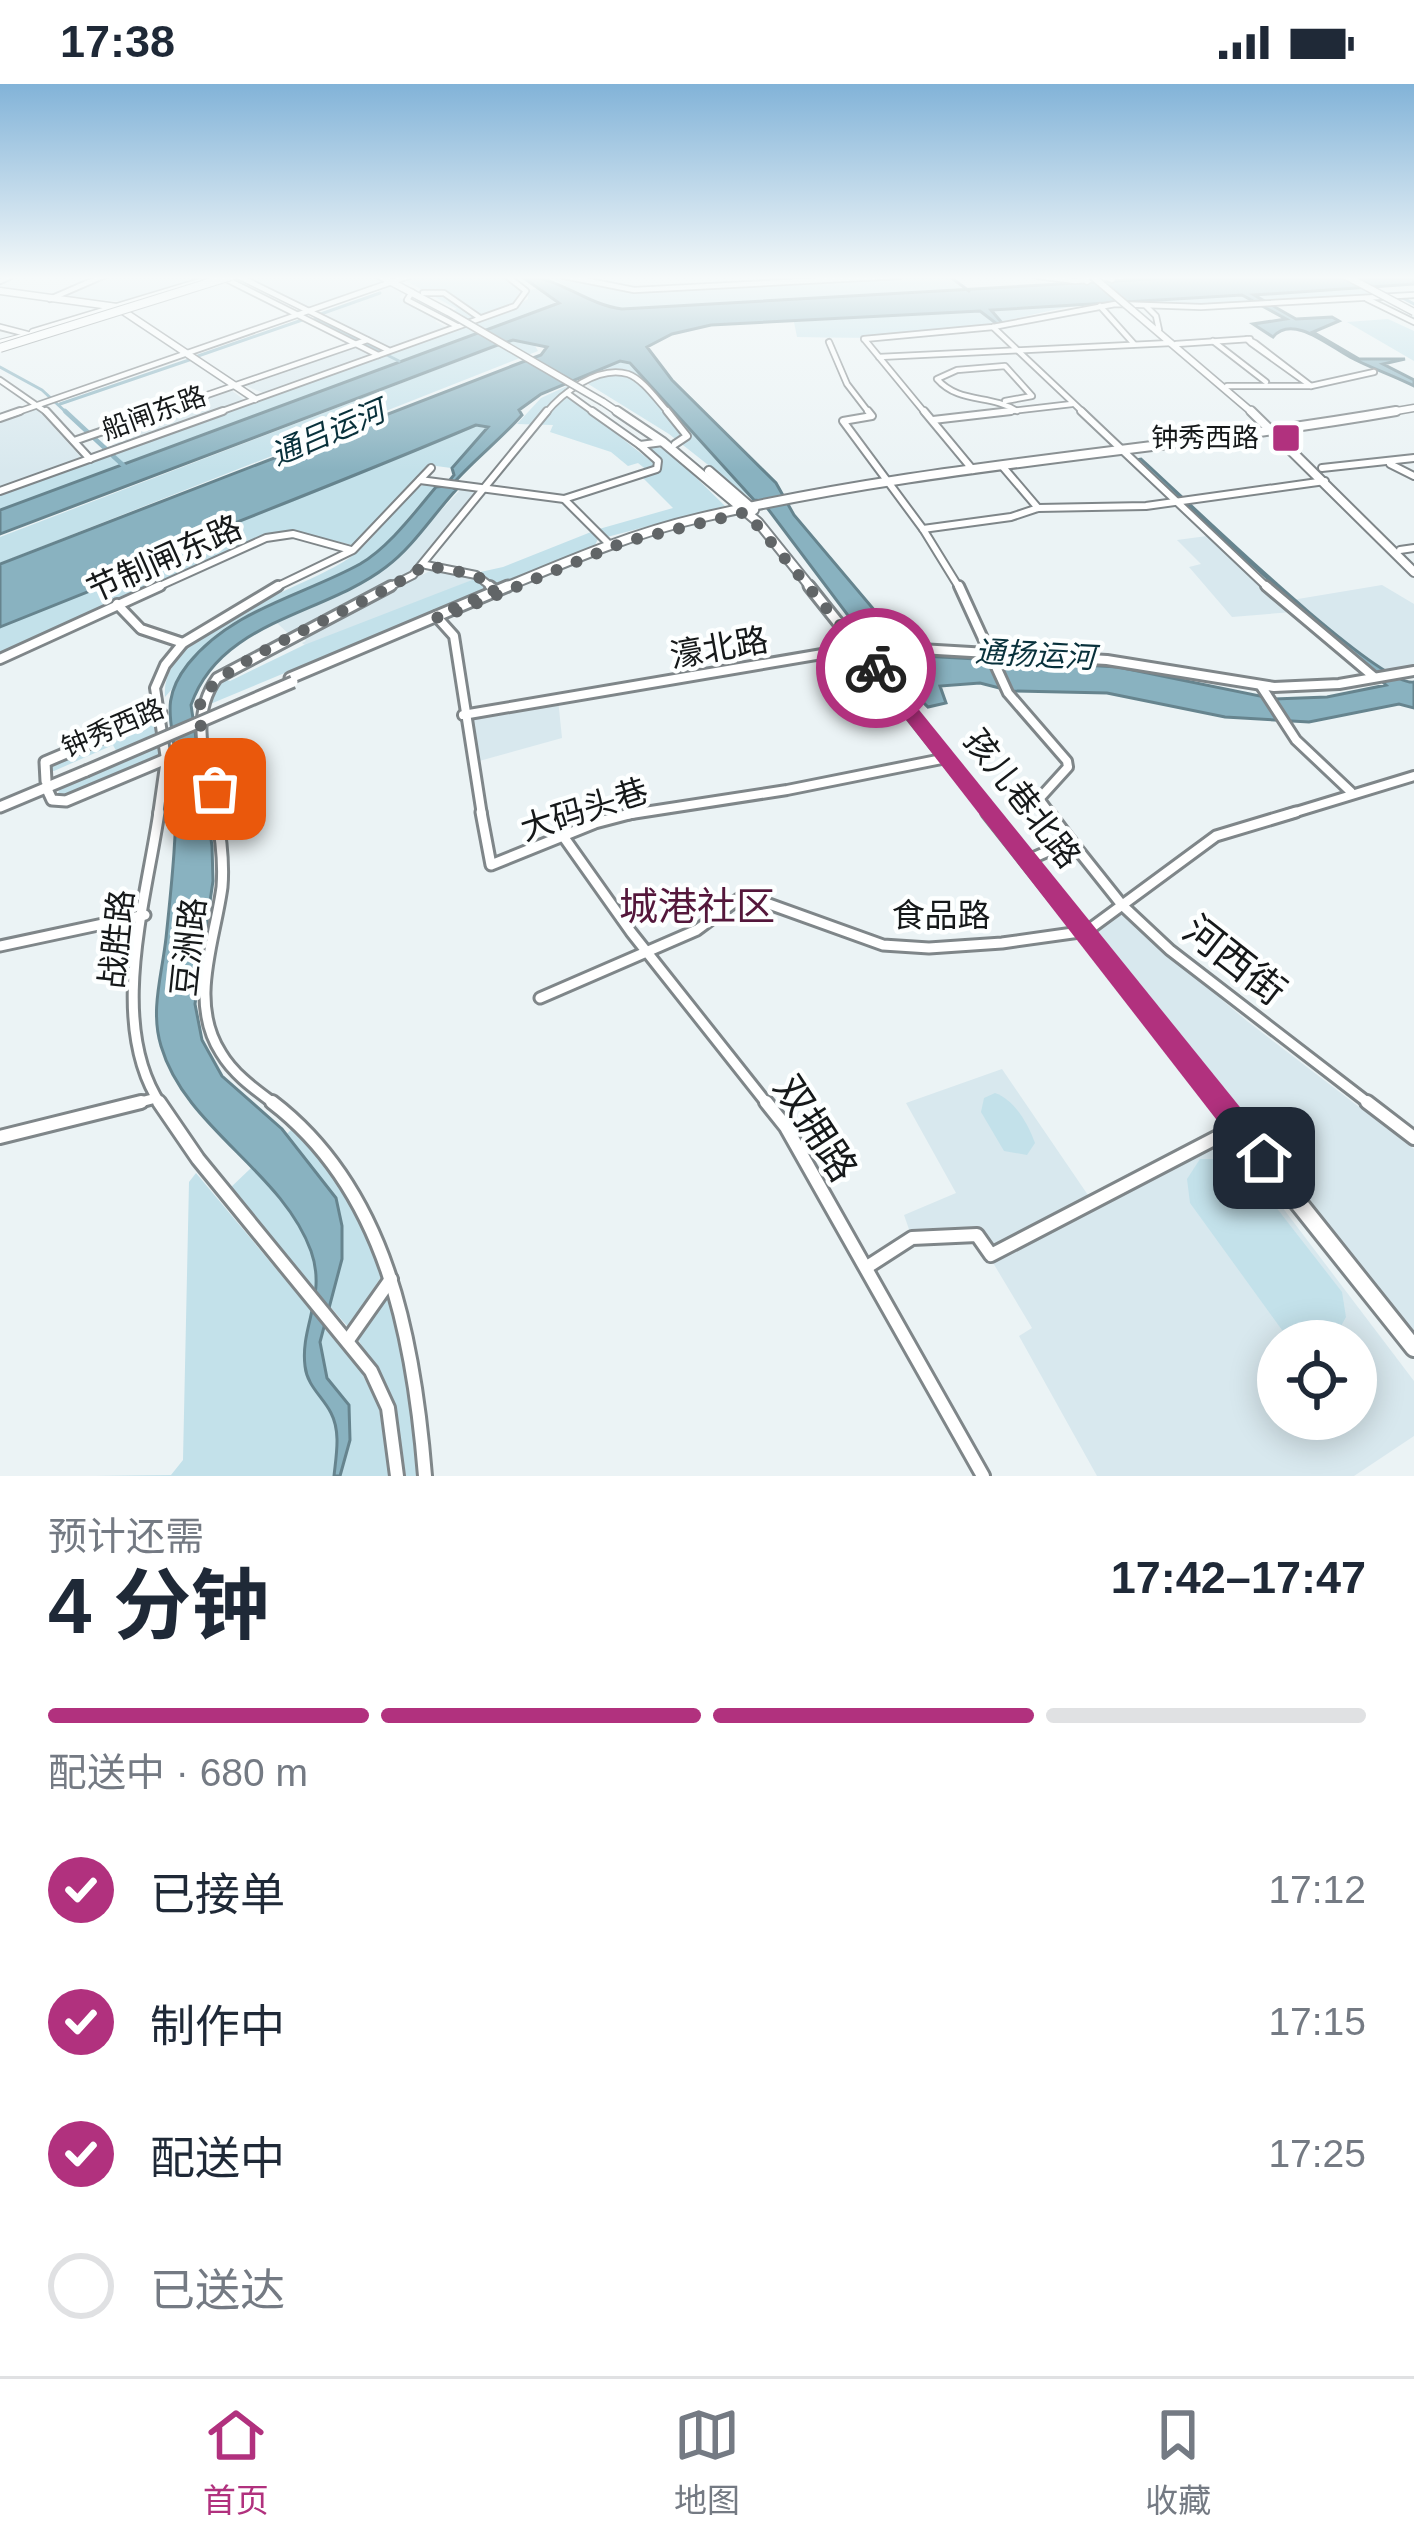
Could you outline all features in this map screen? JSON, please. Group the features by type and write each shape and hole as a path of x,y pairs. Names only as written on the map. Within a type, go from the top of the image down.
{"main road":[{"path":"169,341 255,400"},
{"path":"502,341 606,401"},
{"path":"1171,341 1322,468 1414,568"},
{"path":"1171,341 1281,433 1414,568"},
{"name":"孩儿巷北路","path":"606,401 755,508"},
{"name":"孩儿巷北路","path":"606,401 675,444 755,508 1414,1348"},
{"path":"889,483 1281,433 1414,410"},
{"path":"755,508 1004,468"},
{"name":"钟秀西路","path":"438,617 609,544 755,508"},
{"name":"钟秀西路","path":"0,804 624,542 755,508"},
{"name":"孩儿巷北路","path":"864,646 1030,859"},
{"path":"160,713 45,762 46,784 52,800 66,801 166,759"}],"street":[{"path":"0,418 222,341"},
{"path":"351,341 379,355"},
{"path":"74,441 365,341"},
{"path":"369,341 389,351"},
{"name":"船闸东路","path":"0,491 418,341"},
{"path":"866,341 973,470"},
{"path":"1007,341 1123,453 1377,678"},
{"path":"1132,341 1135,344"},
{"path":"879,357 1213,341 1267,383"},
{"path":"1253,341 1311,386"},
{"path":"829,343 847,384 872,416 843,421 923,529 972,608 994,656"},
{"path":"1005,401 1032,395 1005,366 957,370 937,379 958,398 1005,401 1017,411"},
{"path":"1227,386 1311,386 1373,372"},
{"path":"566,392 612,373 630,374 686,431 687,436 675,444"},
{"path":"0,380 43,403 91,458"},
{"path":"420,480 564,499 657,469 658,460 566,392"},
{"name":"豆洲路","path":"425,1476 413,1352 391,1279 356,1194 284,1110 229,1066 211,1034 205,998 224,873 200,708 204,693 225,672 397,586 424,565 566,392"},
{"path":"931,420 1072,404"},
{"path":"640,446 663,442"},
{"path":"1322,468 1414,458"},
{"path":"1389,463 1414,476"},
{"name":"战胜路","path":"398,1476 388,1408 371,1371 213,1178 148,1085 136,1039 136,975 166,759 155,698 158,677 184,643 244,604 353,550 430,467"},
{"path":"1004,468 1038,508"},
{"path":"923,529 1011,517 1038,508 1191,500 1325,481"},
{"path":"564,499 609,544"},
{"name":"节制闸东路","path":"0,659 280,534 353,550"},
{"path":"1400,550 1414,548"},
{"path":"424,565 476,575 495,590"},
{"path":"117,604 141,629 184,643"},
{"name":"大码头巷","path":"438,617 454,636 463,715 491,866 636,812 787,790 948,758"},
{"name":"濠北路","path":"463,715 864,646 1130,663 1262,686 1311,687 1414,671"},
{"name":"河西街","path":"994,656 1008,693 1067,760 1068,767 1039,800 1122,905 1170,950 1414,1138"},
{"path":"1262,686 1282,723 1352,793"},
{"path":"1087,931 1216,836 1412,779"},
{"name":"双拥路","path":"563,836 786,1127 983,1476"},
{"path":"1030,859 1071,841"},
{"name":"食品路","path":"540,998 697,930 744,895 883,945 907,948 1002,943 1087,931"},
{"path":"0,946 145,915"},
{"path":"0,1137 156,1097"},
{"path":"866,1267 912,1238 977,1235 991,1256 1239,1127"},
{"path":"348,1340 391,1279"}],"shaded area":[{"path":"371,341 411,341 388,349"},
{"path":"420,341 467,341 0,509 0,493"},
{"path":"456,341 510,341 0,534 0,510"},
{"path":"511,341 534,344 538,351 0,563 0,537"},
{"path":"518,341 659,341 647,347 672,380 776,483 794,515 886,624 923,656 1118,667 1274,699 1327,697 1386,685 1136,460 1141,459 1322,623 1393,676 1414,682 1414,708 1399,704 1309,722 1225,717 1107,693 1011,691 980,683 940,686 946,703 928,707 886,666 762,501 754,500 630,363 620,361 541,394 519,410 522,415 458,478 451,486 456,490 396,559 361,583 276,622 225,654 205,677 191,705 212,846 213,881 195,1004 202,1040 222,1076 282,1129 336,1198 342,1226 342,1259 320,1342 327,1378 349,1405 350,1440 340,1476 334,1476 334,1420 305,1366 316,1282 311,1251 279,1197 190,1101 173,1075 158,1033 176,809 170,702 188,664 225,630 360,564 381,548 436,487 445,486 454,475 452,468 488,427 476,425 151,556 130,575 0,627 0,564 541,355 547,347"},
{"path":"1324,341 1359,359 1405,359 1383,364 1414,380 1414,386 1358,361"},
{"path":"1380,341 1414,341 1414,361"},
{"path":"359,346 371,356 266,394 246,386"},
{"path":"619,362 631,365 750,498 669,434 585,382 559,395 567,395 657,466 648,471 638,463 628,466 611,452 550,432 553,425 517,424 541,398"},
{"path":"232,391 246,401 126,445 114,444 104,433"},
{"path":"37,409 81,457 0,489 0,421"},
{"path":"476,426 488,429 451,468 429,465 352,545 295,531 267,535 0,654 0,627 134,574 158,557 154,556"},
{"path":"654,445 671,453 725,506 607,537 599,529 673,508 641,476 662,465 645,447"},
{"path":"426,483 440,485 376,552 218,633 165,697 169,672 185,650 239,613 352,556"},
{"path":"462,488 478,491 411,573 291,636 277,623 388,567"},
{"path":"591,532 598,539 595,545 499,584 476,573 503,567"},
{"path":"1207,536 1292,612 1232,617 1189,567 1201,564 1177,540"},
{"path":"434,569 477,578 336,637 308,647 302,643 306,641 301,635"},
{"path":"477,578 485,587 480,592 203,707 221,678 230,681 304,645"},
{"path":"1382,585 1414,604 1414,666 1384,672 1292,600"},
{"path":"558,699 562,738 472,763 466,715"},
{"path":"155,720 160,723 159,757 67,798 56,797 60,789 122,762 113,745 54,771 48,771 47,764"},
{"path":"1118,912 1247,1021 1414,1149 1414,1334 1093,930"},
{"path":"1002,1069 1092,1201 1226,1133 1368,1320 1257,1320 1257,1440 1377,1440 1377,1332 1414,1381 1414,1436 1354,1476 1097,1476 1019,1336 1032,1328 977,1236 912,1238 904,1215 956,1193 906,1103"},
{"path":"995,1093 1015,1107 1029,1128 1035,1143 1027,1155 1004,1151 981,1112 984,1098"},
{"path":"292,1129 339,1182 383,1274 348,1327 228,1190"},
{"path":"1200,1159 1228,1159 1251,1175 1342,1292 1344,1320 1275,1320 1190,1203 1187,1179"},
{"path":"196,1173 359,1368 379,1407 389,1476 95,1476 171,1475 183,1460 189,1182"},
{"path":"382,1300 393,1300 401,1329 420,1476 406,1476 392,1401 358,1339"}],"waterway":[{"path":"198,356 241,341"},
{"path":"361,342 382,352"},
{"path":"385,354 399,361"},
{"path":"60,404 192,359"},
{"path":"0,367 42,390 68,414"},
{"path":"65,411 108,451"},
{"path":"113,456 124,466"}],"way so far":[{"path":"215,789 200,708 204,693 217,678 397,586 424,565 476,575 495,590 436,616 439,619 624,542 746,512 876,668"}],"place":[{"name":"钟秀西路","path":"1286,438"}],"district":[{"name":"城港社区","path":"697,906"}],"route":[{"path":"876,668 1264,1158"}],"water label":[{"name":"通吕运河","path":"328,433"},
{"name":"通扬运河","path":"1035,655"}]}
